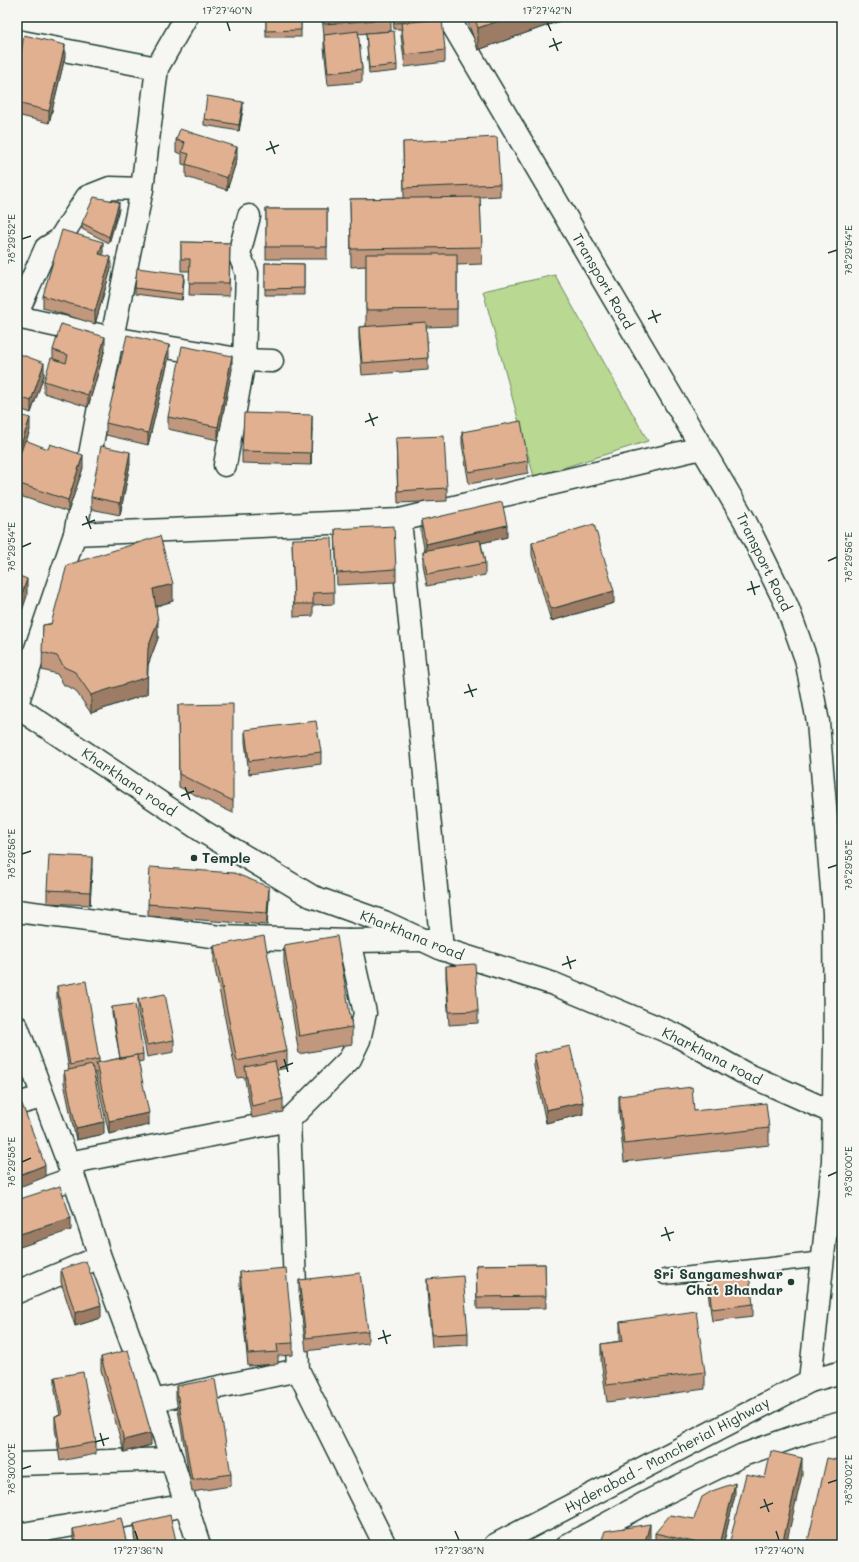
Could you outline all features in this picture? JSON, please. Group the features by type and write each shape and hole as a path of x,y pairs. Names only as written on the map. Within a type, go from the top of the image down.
{"street":[{"path":"17,704 75,534 142,189 157,68 186,17"},
{"name":"Transport Road","path":"448,17 748,528 787,606 806,659 818,722 834,913 839,1043 834,1113 837,1170 823,1259 810,1381"},
{"path":"17,41 157,68"},
{"path":"17,313 46,248 59,240 87,197 110,188 142,189"},
{"path":"225,465 244,360 246,273 239,254 249,216"},
{"path":"17,317 112,338 244,360 272,361"},
{"path":"75,534 400,520 701,448"},
{"path":"17,911 220,937 434,945 400,520"},
{"name":"Kharkhana road","path":"17,707 204,832 310,896 384,922 434,945 554,984 678,1036 744,1074 834,1113"},
{"path":"17,1198 71,1171 289,1120 350,1059 359,1040 365,1013 349,941"},
{"path":"17,1027 154,1401 199,1545"},
{"path":"17,1104 42,1097"},
{"path":"289,1120 298,1370 385,1545"},
{"path":"17,1292 100,1257"},
{"path":"154,1401 298,1370"},
{"name":"Hyderabad - Mancherial Highway","path":"495,1545 810,1381 842,1372"},
{"path":"568,1545 647,1502 743,1455 808,1432 842,1423"},
{"path":"17,1464 172,1459"},
{"path":"17,1535 187,1505"}],"lane":[{"path":"665,1277 823,1259"}],"green space":[{"path":"555,275 648,441 534,477 483,291"}],"building":[{"path":"266,17 301,17 301,30 266,31"},
{"path":"324,17 391,17 391,19 324,24"},
{"path":"394,17 434,17 434,20 394,23"},
{"path":"474,17 510,17 478,28"},
{"path":"442,19 445,50 405,55 401,23"},
{"path":"358,31 362,69 328,73 324,35"},
{"path":"394,31 397,65 369,68 366,33"},
{"path":"24,35 65,45 49,111 17,103 17,77"},
{"path":"207,96 243,102 239,125 204,119"},
{"path":"180,129 237,147 227,178 186,164 189,154 182,152 185,142 176,140"},
{"path":"497,137 500,184 404,188 403,142"},
{"path":"94,197 119,202 109,237 82,223"},
{"path":"480,197 482,247 351,249 350,199"},
{"path":"266,209 327,209 327,247 266,247"},
{"path":"62,230 103,242 99,254 111,257 95,311 43,296"},
{"path":"181,242 230,243 229,283 189,283 190,259 181,259"},
{"path":"366,254 457,254 457,309 366,310"},
{"path":"265,263 304,264 304,288 265,289"},
{"path":"137,268 184,274 182,294 135,288"},
{"path":"426,322 428,358 362,363 359,327"},
{"path":"61,324 105,337 88,395 44,381 51,358 66,363 68,355 53,350"},
{"path":"127,335 169,345 148,433 106,423"},
{"path":"182,346 232,356 218,427 168,417"},
{"path":"17,353 44,363 31,401 17,396"},
{"path":"244,413 312,415 311,453 242,451"},
{"path":"17,414 30,418 17,456"},
{"path":"521,421 528,461 469,472 462,432"},
{"path":"444,436 447,488 398,491 396,438"},
{"path":"25,440 48,449 50,444 83,455 68,500 17,483 17,463"},
{"path":"101,446 130,452 120,503 91,497"},
{"path":"502,502 507,525 426,544 421,521"},
{"path":"594,524 614,591 551,609 532,543"},
{"path":"394,526 396,569 337,573 335,529"},
{"path":"160,536 173,584 153,589 158,621 148,648 147,677 91,695 75,672 64,667 57,656 42,652 43,625 51,624 67,565"},
{"path":"332,538 334,592 313,593 313,604 294,604 292,539"},
{"path":"480,540 485,563 427,574 423,551"},
{"path":"17,575 27,579 17,609"},
{"path":"233,704 233,801 179,774 178,705"},
{"path":"316,721 321,752 249,761 245,730"},
{"path":"49,855 92,857 90,892 47,890"},
{"path":"150,867 234,873 269,887 267,913 148,904"},
{"path":"264,936 287,1051 237,1061 214,946"},
{"path":"337,936 352,1027 299,1036 284,945"},
{"path":"475,964 478,1011 449,1012 446,966"},
{"path":"86,981 99,1059 70,1065 57,986"},
{"path":"165,994 174,1040 147,1045 138,999"},
{"path":"135,1004 143,1054 120,1058 112,1007"},
{"path":"570,1046 583,1102 546,1110 534,1054"},
{"path":"137,1055 149,1113 109,1121 96,1063"},
{"path":"275,1061 283,1099 252,1106 245,1067"},
{"path":"92,1065 104,1122 76,1128 64,1071"},
{"path":"692,1087 694,1111 766,1103 769,1128 624,1144 619,1096"},
{"path":"22,1104 45,1165 17,1176 17,1106"},
{"path":"60,1186 71,1218 17,1235 17,1200"},
{"path":"86,1261 101,1305 75,1313 61,1269"},
{"path":"545,1264 546,1296 477,1297 476,1265"},
{"path":"286,1268 293,1343 277,1344 278,1352 248,1354 240,1272"},
{"path":"360,1273 368,1331 306,1338 299,1280"},
{"path":"749,1275 753,1304 712,1309 708,1280"},
{"path":"463,1276 468,1333 432,1335 427,1279"},
{"path":"696,1311 705,1372 607,1385 601,1344 623,1341 620,1322"},
{"path":"128,1350 151,1433 124,1440 101,1357"},
{"path":"83,1372 96,1442 60,1449 55,1416 62,1415 55,1377"},
{"path":"215,1379 231,1474 192,1480 176,1386"},
{"path":"771,1451 802,1458 782,1545 729,1545 746,1474 765,1478"},
{"path":"827,1458 842,1461 842,1545 807,1545"},
{"path":"735,1483 720,1545 706,1545 655,1533 670,1515 694,1519 702,1497 712,1491"},
{"path":"170,1515 177,1545 139,1545 134,1524"},
{"path":"121,1518 127,1545 77,1545 73,1529"},
{"path":"650,1524 644,1545 600,1545 605,1531"},
{"path":"654,1542 666,1545 653,1545"}],"place":[{"name":"Temple","path":"194,858"},
{"name":"Sri Sangameshwar Chat Bhandar","path":"791,1282"}]}
